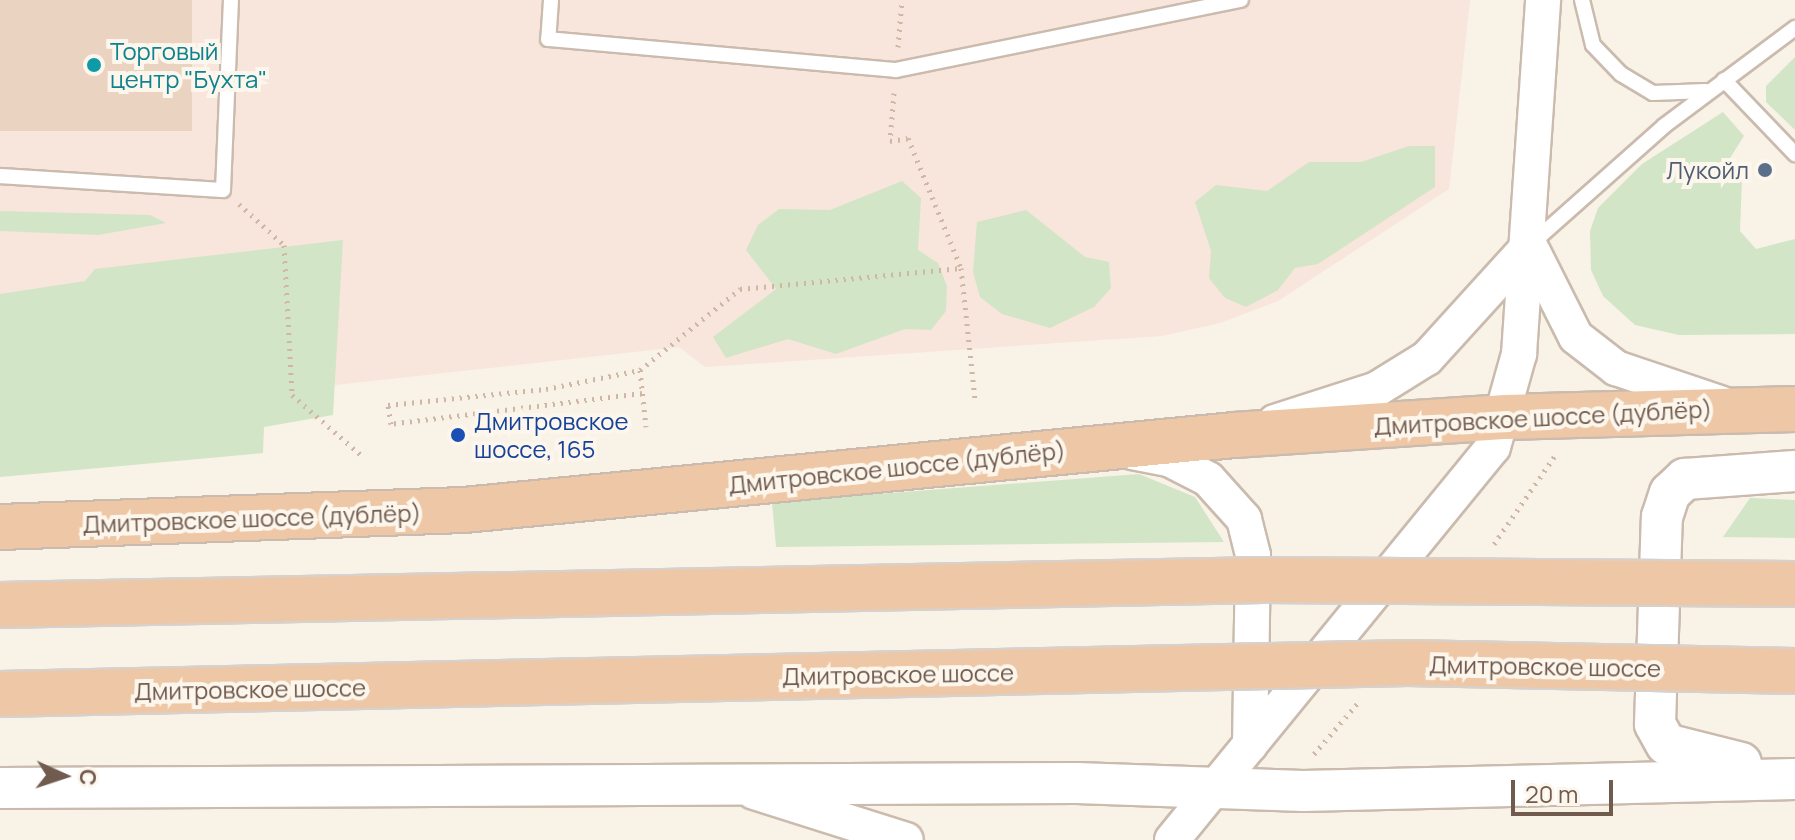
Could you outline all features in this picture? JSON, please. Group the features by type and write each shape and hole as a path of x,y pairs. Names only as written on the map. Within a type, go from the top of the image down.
{"highway":[{"name":"Дмитровское шоссе (дублёр)","path":"0,527 478,509 1234,435 1506,417 1737,408 1795,409"},
{"path":"0,605 1263,580 1795,584"},
{"name":"Дмитровское шоссе","path":"0,694 1408,663 1795,671"}],"main road":[{"path":"1795,471 1704,473 1670,493 1662,517 1655,724 1666,744 1689,753 1795,772"},
{"path":"0,788 727,785 1214,789 1795,779"}],"street":[{"path":"1172,840 1464,488 1506,417 1530,245 1543,0"},
{"path":"1530,245 1576,337 1616,368 1737,408"},
{"path":"1234,435 1377,389 1427,358 1530,245"},
{"path":"1101,447 1169,459 1231,497 1244,519 1253,555 1250,745"},
{"path":"727,785 906,840"}],"lane":[{"path":"0,176 223,190 231,0"},
{"path":"551,0 548,39 896,70 1241,0"},
{"path":"1582,0 1593,45 1621,74 1653,93 1710,90"},
{"path":"1530,245 1710,90 1795,28"},
{"path":"1724,80 1795,154"}],"path":[{"path":"892,128 890,141 908,138 961,268 975,399"},
{"path":"223,190 284,245 292,395 361,455"},
{"path":"642,393 391,424 388,405 546,389 640,370 740,289 961,268"},
{"path":"640,370 646,427"}],"shaded area":[{"path":"0,0 1470,0 1449,189 1278,301 1220,323 1161,336 705,367 679,347 335,385 0,474"}],"green space":[{"path":"1795,57 1795,130 1766,102 1766,86"},
{"path":"1723,112 1744,136 1730,158 1742,179 1740,231 1756,249 1795,239 1795,334 1679,335 1635,325 1603,296 1591,270 1590,231 1598,208 1642,164"},
{"path":"1409,146 1435,146 1435,187 1318,264 1295,268 1278,290 1246,307 1225,298 1209,278 1211,251 1195,202 1216,185 1267,191 1309,162 1361,162"},
{"path":"902,181 921,198 918,250 938,263 947,286 946,311 931,330 905,329 836,354 788,339 726,358 713,337 776,289 746,250 758,225 779,209 830,210"},
{"path":"1026,210 1085,257 1109,262 1111,288 1094,307 1050,328 1002,314 980,297 973,272 977,222"},
{"path":"0,211 150,215 166,223 98,235 0,231"},
{"path":"343,240 333,415 264,427 263,453 0,477 0,294 85,281 95,269"},
{"path":"1139,474 1195,497 1224,542 776,547 772,502"},
{"path":"1750,498 1795,500 1795,538 1723,537"}],"building":[{"name":"Торговый центр \"Бухта\"","path":"0,0 192,0 192,131 0,131"}],"place":[{"name":"Торговый центр \"Бухта\"","path":"94,65"},
{"name":"Лукойл","path":"1765,170"},
{"name":"Дмитровское шоссе, 165","path":"458,435"}]}
